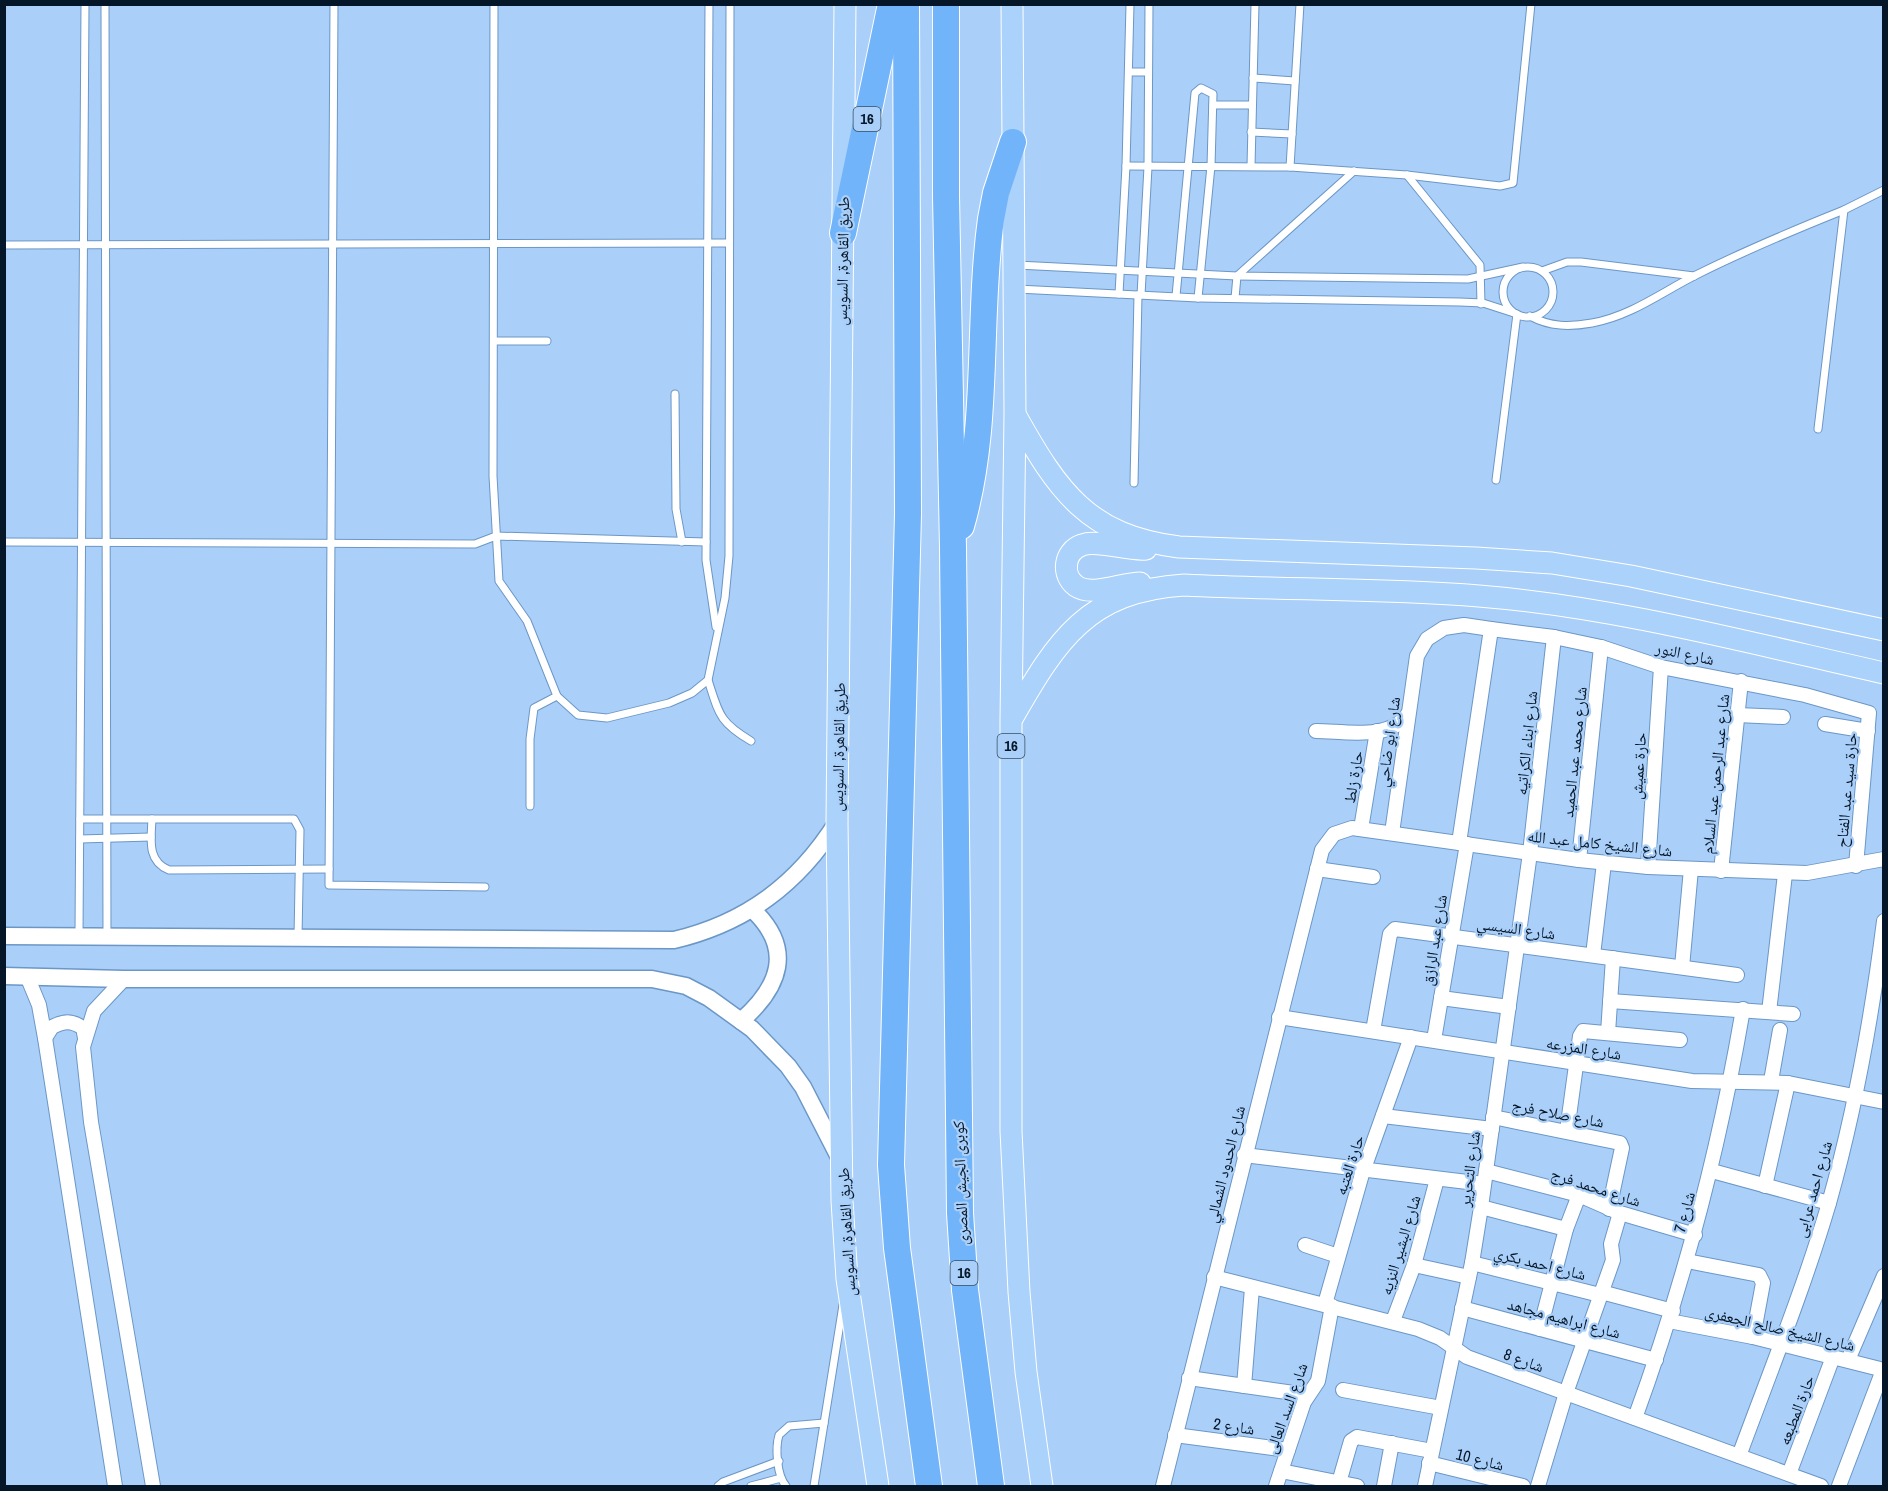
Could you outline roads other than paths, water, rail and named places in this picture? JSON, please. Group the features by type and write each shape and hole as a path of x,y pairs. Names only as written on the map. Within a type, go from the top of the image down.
{"highway":[{"name":"16","path":"843,233 891,4"},
{"path":"906,4 908,514 890,1155 893,1206 929,1486"},
{"name":"16","path":"946,4 946,196 953,548"},
{"name":"16","path":"953,548 967,505 978,438 991,219 996,193 1013,142"},
{"name":"كوبرى الجيش المصرى","path":"953,548 959,1059 958,1158 965,1290 991,1486"}],"main road":[{"name":"طريق القاهرة, السويس","path":"845,4 837,822 842,1162 847,1279 878,1486"},
{"name":"16","path":"1012,4 1015,414 1011,720 1011,1096 1014,1212 1026,1372 1042,1486"},
{"path":"1015,414 1046,469 1081,509 1119,532 1161,545"},
{"path":"1884,630 1631,576 1552,563 1161,545 1140,549 1083,544 1071,552 1066,570 1072,582 1082,589 1137,583 1165,586 1478,596 1538,603 1658,623 1884,673"},
{"path":"1011,720 1053,651 1079,623 1094,612 1128,595 1165,586"}],"street":[{"name":"شارع النور","path":"1417,656 1427,639 1444,628 1464,626 1554,637 1601,647 1661,667 1741,681 1867,712 1868,724"},
{"path":"1463,843 1491,629"},
{"name":"شارع ابناء الكراتيه","path":"1530,853 1554,637"},
{"name":"شارع محمد عبد الحميد","path":"1579,860 1601,647"},
{"name":"شارع ابو ضاحي","path":"1392,833 1417,656"},
{"name":"حارة عميش","path":"1648,867 1661,667"},
{"name":"شارع عبد الرحمن عبد السلام","path":"1721,870 1741,681"},
{"path":"1316,731 1377,731 1396,727 1409,712"},
{"path":"1737,715 1783,717"},
{"path":"1826,724 1868,724"},
{"name":"حارة سيد عبد الفتاح","path":"1856,866 1868,724"},
{"name":"حارة زلط","path":"1361,829 1377,731"},
{"path":"4,936 674,940 715,928 753,910 798,874 837,822"},
{"name":"شارع الشيخ كامل عبد الله","path":"1322,849 1334,834 1352,828 1579,860 1648,867 1785,874 1856,866 1884,859"},
{"name":"شارع عبد الرازق","path":"1434,1041 1463,843"},
{"name":"شارع الحدود الشمالي","path":"1163,1486 1322,849"},
{"name":"شارع التحرير","path":"1425,1486 1481,1206 1530,853"},
{"path":"1593,955 1604,863"},
{"path":"1317,869 1373,878"},
{"path":"1682,967 1691,869"},
{"path":"1769,1012 1785,874"},
{"path":"741,1020 769,993 778,964 772,934 753,910"},
{"name":"شارع احمد عرابى","path":"1739,1456 1781,1345 1828,1203 1855,1094 1884,921"},
{"name":"شارع السيسي","path":"1373,1031 1392,931 1402,929 1737,975"},
{"path":"1608,1032 1613,958"},
{"path":"4,976 124,979 652,979 686,986 741,1020 771,1047 803,1088 842,1162"},
{"path":"27,976 39,1005 45,1038 115,1486"},
{"path":"124,979 94,1011 83,1047 91,1122 153,1486"},
{"path":"1441,998 1509,1007"},
{"path":"1610,1001 1793,1014"},
{"name":"شارع 7","path":"1635,1418 1671,1316 1712,1171 1743,1009"},
{"name":"شارع المزرعه","path":"1279,1017 1692,1081 1771,1081 1855,1094 1884,1102"},
{"path":"45,1038 52,1027 67,1021 75,1022 83,1028 85,1038"},
{"path":"1771,1081 1780,1030"},
{"path":"1567,1131 1581,1033 1585,1031 1608,1032 1680,1040"},
{"name":"حارة العتبه","path":"1329,1305 1338,1256 1364,1170 1411,1037"},
{"path":"1765,1186 1788,1083"},
{"name":"شارع صلاح فرج","path":"1383,1116 1492,1123 1567,1131 1619,1142 1622,1145 1614,1211"},
{"name":"شارع محمد فرج","path":"1244,1155 1437,1179 1485,1178 1579,1195 1614,1211 1695,1235"},
{"path":"1712,1171 1828,1203"},
{"name":"شارع البشير النزيه","path":"1393,1321 1414,1265 1437,1179"},
{"path":"1540,1329 1566,1229 1579,1195"},
{"path":"1481,1206 1566,1229"},
{"path":"1538,1486 1566,1393 1613,1260 1611,1244 1614,1211"},
{"path":"1305,1245 1338,1256"},
{"path":"1688,1261 1759,1275 1763,1283 1754,1337"},
{"name":"شارع احمد بكري","path":"1414,1265 1470,1270 1551,1283 1601,1294 1671,1316"},
{"path":"1848,1360 1884,1276"},
{"name":"شارع 8","path":"1214,1277 1393,1321 1433,1334 1467,1357 1821,1486"},
{"path":"1245,1386 1252,1288"},
{"name":"شارع السد العالى","path":"1276,1486 1308,1395 1318,1381 1329,1305"},
{"name":"شارع ابراهيم مجاهد","path":"1462,1308 1656,1360"},
{"name":"شارع الشيخ صالح الجعفرى","path":"1671,1316 1883,1370"},
{"name":"حارة المطبعه","path":"1789,1474 1833,1357"},
{"path":"1839,1486 1883,1370"},
{"path":"1189,1378 1308,1395"},
{"path":"1343,1390 1441,1408"},
{"name":"شارع 2","path":"1175,1435 1288,1450"},
{"name":"شارع 10","path":"1339,1485 1353,1438 1360,1437 1392,1443 1523,1486"},
{"path":"1384,1486 1392,1443"},
{"path":"1281,1471 1339,1485 1357,1486"}],"lane":[{"path":"79,937 86,4"},
{"path":"105,4 107,937"},
{"path":"334,4 329,885 485,887"},
{"path":"494,4 493,476 498,581 527,621 557,696 578,715 607,718 669,704 692,693 708,680"},
{"path":"709,4 705,542 717,632"},
{"path":"730,4 729,556 725,598 708,680 719,715 730,729 751,741"},
{"path":"1119,294 1126,166 1130,4"},
{"path":"1134,483 1140,295 1148,167 1149,4"},
{"path":"1251,166 1255,4"},
{"path":"1290,167 1300,4"},
{"path":"1126,166 1290,167 1407,175 1500,186 1513,183 1531,4"},
{"path":"1129,72 1148,72"},
{"path":"1253,78 1295,81"},
{"path":"1176,296 1197,90 1209,90 1213,94 1211,166 1198,298"},
{"path":"1213,105 1252,105"},
{"path":"1251,132 1292,134"},
{"path":"1235,298 1237,276 1354,171"},
{"path":"1407,175 1478,262 1482,277 1481,304"},
{"path":"1014,289 1198,298 1481,304 1530,316 1556,326 1594,323 1642,305 1695,276 1884,190"},
{"path":"1818,429 1844,210"},
{"path":"4,244 106,246 729,243"},
{"path":"1014,265 1120,268 1237,276 1482,277 1523,267 1542,271 1567,262 1581,262 1695,276"},
{"path":"1517,314 1509,308 1503,288 1513,271 1523,267"},
{"path":"1530,316 1546,309 1553,294 1552,285 1542,271"},
{"path":"1496,480 1517,314"},
{"path":"494,341 547,341"},
{"path":"675,394 676,509 682,542"},
{"path":"4,542 475,543 496,536 705,542"},
{"path":"530,806 530,739 534,708 557,696"},
{"path":"80,819 294,819 300,830 298,938"},
{"path":"152,819 153,857 161,867 169,870 328,869"},
{"path":"80,839 151,837"},
{"path":"814,1486 847,1279"},
{"path":"786,1486 781,1478 777,1441 783,1429 796,1424 824,1423"},
{"path":"718,1486 723,1482 779,1461"},
{"path":"751,1486 781,1478"}]}
